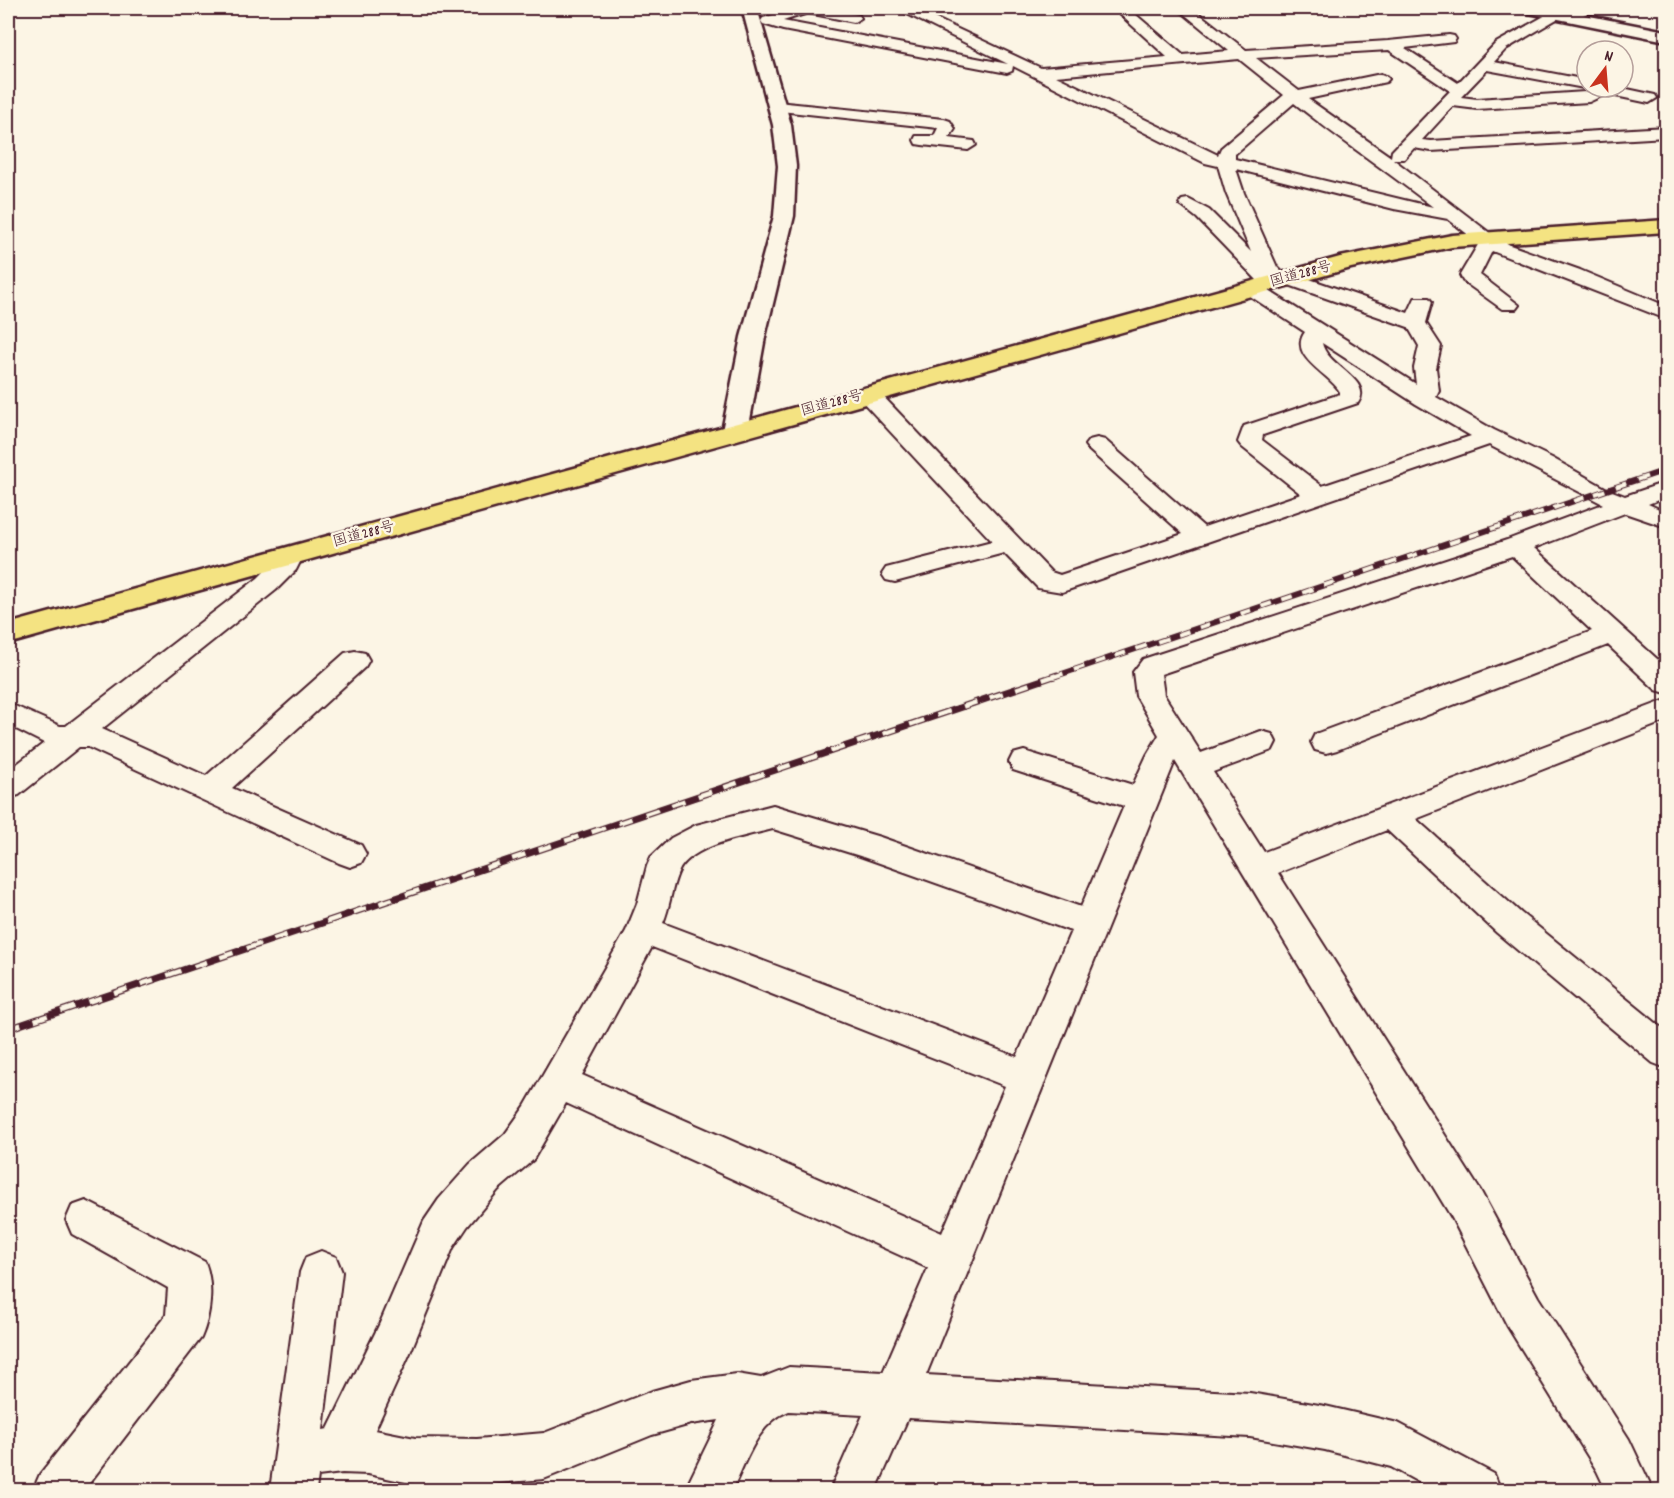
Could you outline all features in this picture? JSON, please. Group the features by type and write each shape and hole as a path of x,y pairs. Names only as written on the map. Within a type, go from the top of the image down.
{"highway":[{"name":"国道288号","path":"8,634 1272,282 1393,252 1487,240 1666,226"}],"street":[{"path":"902,8 1036,72 1185,148 1226,164 1275,172 1394,204 1435,213 1453,214"},
{"path":"1120,8 1179,60"},
{"path":"1184,8 1345,134 1384,160 1487,240 1515,254 1573,274 1666,313"},
{"path":"1528,8 1666,38"},
{"path":"1384,160 1402,153 1507,41 1589,8"},
{"path":"757,17 818,9 854,18"},
{"path":"757,17 783,26 1036,72 1449,39"},
{"path":"735,431 753,337 784,216 787,166 779,116 757,17"},
{"path":"1390,45 1452,86 1456,95 1477,104 1575,98"},
{"path":"1484,65 1575,84"},
{"path":"1272,282 1235,193 1226,164 1227,152 1290,98 1381,79"},
{"path":"1635,95 1649,98"},
{"path":"779,116 804,127"},
{"path":"779,116 944,124 947,129 938,142"},
{"path":"1411,143 1431,147 1666,132"},
{"path":"905,138 968,145"},
{"path":"1188,204 1203,214 1317,330 1424,399 1490,437 1544,463 1598,494 1666,520"},
{"path":"1487,240 1470,275 1473,281 1509,305"},
{"path":"1272,282 1416,323 1430,343 1425,368 1428,391 1424,399"},
{"path":"1416,323 1422,302"},
{"path":"1317,330 1311,337 1310,346 1314,354 1349,386 1352,392 1350,398 1251,431 1250,442 1319,496"},
{"path":"868,394 1047,582 1062,584 1490,437"},
{"path":"1097,445 1201,537"},
{"path":"1630,1491 1613,1455 1523,1312 1466,1204 1150,696 1147,672 1153,666 1516,546 1666,489"},
{"path":"895,574 1010,544"},
{"path":"1516,546 1666,683"},
{"path":"8,787 267,584 287,564 290,556"},
{"path":"1326,742 1612,633"},
{"path":"210,790 355,660"},
{"path":"1257,868 1666,710"},
{"path":"8,713 56,736 92,737 350,854"},
{"path":"853,1491 896,1394 1161,754 1175,735"},
{"path":"1195,767 1261,742"},
{"path":"1024,762 1142,800"},
{"path":"1391,815 1509,923 1666,1052"},
{"path":"342,1450 395,1338 438,1235 453,1213 484,1177 519,1147 559,1082 643,930 654,903 663,866 682,847 707,834 772,817 869,846 1091,924"},
{"path":"643,930 690,946 1027,1077"},
{"path":"559,1082 952,1258"},
{"path":"56,1491 186,1323 190,1277 86,1220"},
{"path":"294,1473 321,1272"},
{"path":"708,1491 747,1413 762,1400 789,1389 1250,1415 1325,1428 1398,1446 1478,1491"},
{"path":"294,1473 342,1450 368,1451 414,1461 477,1462 544,1456 652,1413 691,1402 737,1396 762,1400"}],"railway":[{"path":"1053,677 1666,470"},
{"path":"8,1029 1057,675"}]}
